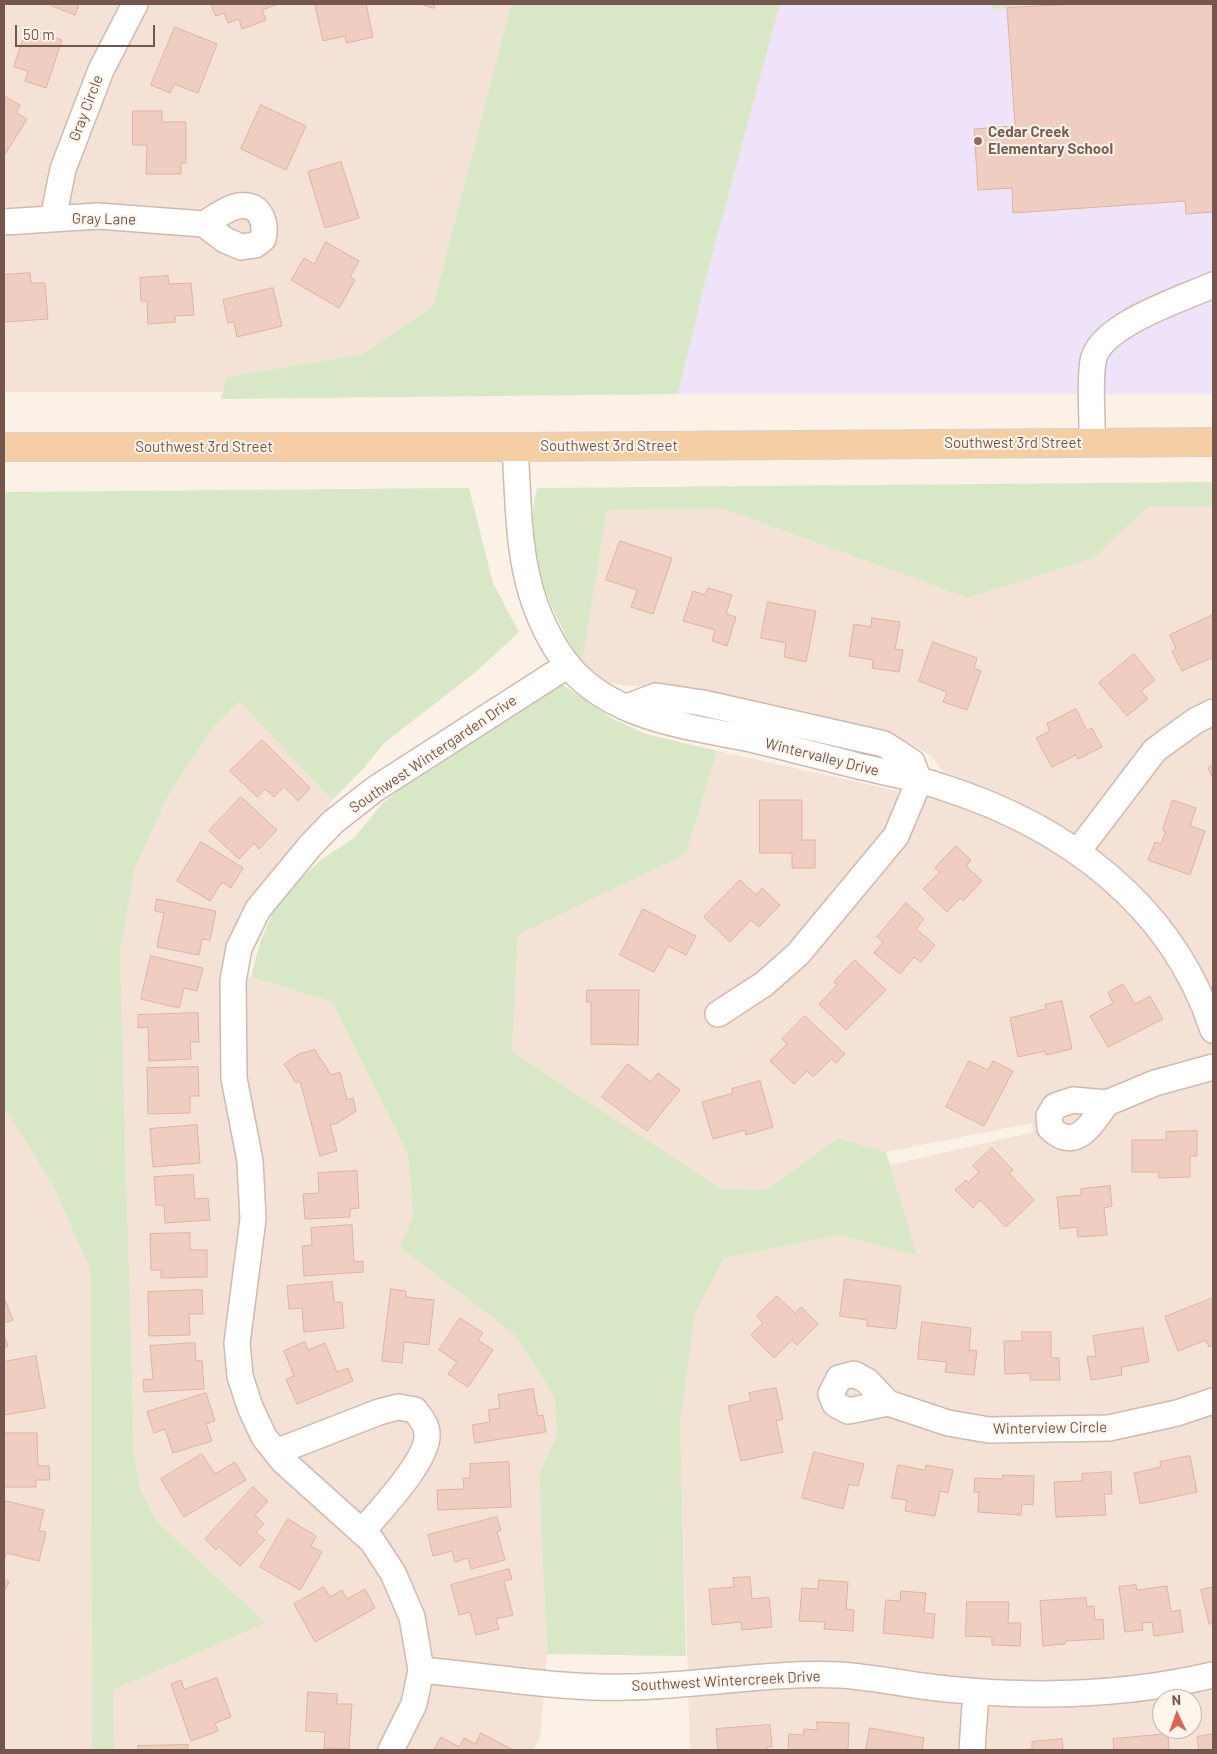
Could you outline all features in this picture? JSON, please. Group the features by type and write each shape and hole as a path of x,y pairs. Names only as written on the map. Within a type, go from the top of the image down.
{"main road":[{"name":"Southwest 3rd Street","path":"4,447 515,447 1213,442"}],"street":[{"name":"Gray Circle","path":"54,219 63,169 100,70 135,4"},
{"name":"Gray Lane","path":"4,222 98,216 204,224"},
{"path":"1092,442 1093,360 1102,342 1120,326 1213,285"},
{"name":"Wintervalley Drive","path":"515,447 521,554 528,587 543,623 568,664 587,683 610,699 655,719 754,740 941,786 1032,823 1078,851 1104,870 1148,914 1180,956 1204,1003 1213,1030"},
{"name":"Southwest Wintergarden Drive","path":"391,1750 414,1704 421,1670 412,1617 393,1573 372,1542 311,1488 264,1437 250,1407 240,1376 237,1343 253,1219 250,1160 234,1078 233,981 239,948 258,909 310,846 333,822 375,789 568,664"},
{"path":"1078,851 1156,750 1195,721 1213,712"},
{"path":"718,1014 764,984 798,954 896,836 919,781"},
{"path":"1108,1104 1156,1083 1213,1067"},
{"name":"Winterview Circle","path":"888,1403 948,1423 989,1430 1036,1430 1109,1428 1177,1414 1213,1402"},
{"path":"276,1452 379,1412 398,1407 415,1410 423,1421 428,1434 420,1461 362,1532"},
{"name":"Southwest Wintercreek Drive","path":"421,1670 592,1687 675,1684 789,1675 841,1675 976,1692 1110,1692 1213,1675"},
{"path":"972,1750 976,1692"}],"shaded area":[{"path":"4,4 511,4 433,306 363,354 228,377 223,392 4,392"},
{"name":"Cedar Creek Elementary School","path":"780,4 1213,4 1213,394 678,394 706,278"},
{"path":"1148,506 1213,506 1213,1750 690,1750 680,1425 695,1314 724,1258 840,1235 916,1256 890,1165 1034,1132 1032,1123 886,1152 838,1138 766,1190 721,1189 512,1051 518,935 686,854 717,751 948,802 952,782 932,757 919,748 883,731 655,686 628,686 611,683 596,676 582,664 607,510 724,509 968,598 1094,558"},
{"path":"241,702 332,800 230,971 332,1002 408,1155 413,1217 401,1247 514,1334 554,1396 557,1435 539,1475 547,1654 540,1738 533,1750 114,1750 113,1690 266,1623 156,1521 140,1488 134,1451 120,952 135,868 167,798 213,727"},
{"path":"4,1107 54,1187 90,1270 92,1750 4,1750"}],"green space":[{"path":"511,4 780,4 706,278 678,394 221,399 227,377 363,354 433,306"},
{"path":"992,4 1075,4 992,9"},
{"path":"1213,482 1213,506 1148,506 1094,558 968,598 724,509 607,510 582,664 559,622 542,580 536,558 533,535 533,512 537,488"},
{"path":"469,488 493,583 519,632 477,671 384,743 364,768 332,800 240,702 213,727 167,798 135,868 120,952 134,1451 140,1488 156,1521 266,1623 113,1690 114,1750 92,1750 90,1270 54,1187 4,1107 4,492"},
{"path":"560,683 611,718 646,734 717,751 686,854 518,935 512,1051 721,1189 766,1190 838,1138 886,1152 917,1256 840,1235 724,1258 695,1314 680,1425 686,1656 547,1654 539,1475 557,1435 554,1396 514,1334 400,1247 413,1217 408,1155 332,1002 251,977 260,943 272,914 292,887 321,860 354,838 382,804 402,787 549,686"}],"building":[{"path":"52,4 79,4 75,15 52,6"},
{"path":"211,4 278,4 262,10 266,20 242,29 239,19 228,23 224,13 216,16"},
{"path":"366,4 373,37 347,43 345,36 323,41 315,5"},
{"path":"421,4 435,4 434,8"},
{"path":"1075,4 1213,4 1213,212 1186,214 1185,201 1013,213 1012,188 978,190 974,129 1015,126 1007,8"},
{"path":"175,27 217,44 198,93 174,84 170,93 151,85"},
{"path":"27,28 62,40 46,88 25,81 28,71 14,67"},
{"path":"4,96 20,105 16,113 27,119 4,156"},
{"path":"261,105 306,126 286,170 241,149"},
{"path":"133,111 162,111 162,122 186,122 186,163 181,163 181,174 146,174 147,145 133,145"},
{"path":"341,162 359,218 325,228 308,172"},
{"path":"326,242 359,261 350,277 355,280 339,308 291,280 304,258 314,264"},
{"path":"30,273 31,283 45,283 48,319 4,322 4,275"},
{"path":"168,276 169,284 191,283 194,315 175,316 176,322 148,324 147,301 141,301 140,278"},
{"path":"273,288 282,326 237,337 234,322 228,323 223,300"},
{"path":"620,541 672,558 653,614 631,607 637,590 606,580"},
{"path":"708,588 732,595 726,614 736,617 727,646 712,641 715,630 683,621 693,591 705,595"},
{"path":"768,602 816,611 806,662 784,657 786,643 761,638"},
{"path":"1213,615 1213,657 1182,671 1172,651 1176,649 1170,635"},
{"path":"872,618 900,622 895,649 903,650 899,672 872,668 873,660 849,656 854,624 871,627"},
{"path":"933,642 977,658 974,668 981,671 967,710 943,702 947,692 919,681"},
{"path":"1134,654 1155,680 1141,691 1148,699 1127,716 1099,683"},
{"path":"1076,709 1087,731 1092,728 1102,747 1078,759 1076,755 1052,767 1036,738 1050,731 1047,724"},
{"path":"262,740 310,788 298,801 284,787 274,797 265,789 257,797 230,771"},
{"path":"1213,766 1213,778 1208,768"},
{"path":"241,797 277,830 259,849 254,843 239,859 209,831"},
{"path":"760,800 802,800 802,840 815,840 815,868 792,868 792,853 760,853"},
{"path":"1173,800 1196,808 1190,826 1205,831 1190,875 1148,860 1155,842 1161,844 1166,831 1163,830"},
{"path":"201,842 243,868 231,888 222,882 210,901 177,881"},
{"path":"956,846 971,860 966,866 982,881 963,901 960,898 947,912 923,889 940,872 935,868"},
{"path":"740,880 756,895 762,888 780,905 759,927 751,920 730,942 704,917"},
{"path":"157,899 216,911 210,940 202,939 199,955 157,947 164,913 155,911"},
{"path":"906,903 924,919 916,929 935,945 921,962 914,957 900,974 874,953 883,942 877,937"},
{"path":"643,909 696,936 686,955 668,946 654,972 620,955"},
{"path":"151,956 203,968 197,991 184,988 179,1008 141,999"},
{"path":"855,960 886,990 846,1030 819,1004 837,985 834,982"},
{"path":"1123,984 1135,1004 1150,996 1163,1019 1108,1047 1090,1016 1113,1003 1108,993"},
{"path":"587,990 639,990 638,1045 591,1044 591,1002 587,1002"},
{"path":"1062,1001 1072,1049 1046,1055 1045,1051 1018,1057 1010,1018 1046,1009 1045,1005"},
{"path":"198,1013 199,1042 190,1042 191,1059 149,1061 148,1027 138,1028 138,1015"},
{"path":"805,1016 845,1054 836,1063 831,1059 813,1077 807,1071 794,1084 770,1061 787,1044 782,1039"},
{"path":"315,1050 331,1075 340,1072 347,1100 353,1098 356,1111 338,1123 330,1125 337,1151 320,1156 300,1081 296,1083 284,1064 299,1054"},
{"path":"969,1061 988,1070 993,1061 1013,1071 984,1126 946,1107"},
{"path":"628,1064 651,1082 658,1073 680,1090 647,1131 602,1097"},
{"path":"198,1067 199,1096 190,1096 190,1113 148,1114 147,1068"},
{"path":"760,1081 773,1127 746,1135 745,1130 713,1139 702,1102 733,1093 732,1089"},
{"path":"197,1125 200,1163 153,1167 150,1129"},
{"path":"1197,1131 1197,1156 1190,1156 1190,1177 1159,1178 1159,1172 1132,1172 1132,1140 1166,1140 1166,1132"},
{"path":"992,1148 1013,1170 1009,1173 1034,1200 1006,1227 980,1200 973,1208 955,1190 966,1180 968,1183 979,1172 973,1166"},
{"path":"357,1171 359,1208 350,1209 350,1217 305,1219 303,1194 319,1193 318,1173"},
{"path":"193,1175 195,1199 208,1198 210,1220 165,1223 164,1205 156,1205 154,1177"},
{"path":"1110,1186 1112,1206 1104,1208 1107,1235 1078,1237 1077,1227 1060,1229 1057,1197 1081,1195 1081,1189"},
{"path":"352,1225 354,1262 363,1261 363,1272 304,1276 302,1246 312,1245 311,1228"},
{"path":"190,1233 190,1250 207,1250 207,1277 161,1278 161,1270 151,1270 150,1234"},
{"path":"845,1279 901,1286 896,1329 867,1326 867,1320 840,1316"},
{"path":"332,1282 334,1302 342,1302 344,1328 304,1332 302,1308 289,1309 287,1286"},
{"path":"391,1289 406,1291 406,1297 434,1300 429,1345 404,1342 402,1363 382,1361"},
{"path":"202,1290 203,1314 189,1314 190,1335 149,1336 148,1292"},
{"path":"777,1296 795,1313 801,1307 818,1324 797,1345 792,1340 774,1358 751,1335 763,1323 757,1316"},
{"path":"4,1298 13,1320 4,1323"},
{"path":"1213,1298 1213,1345 1209,1347 1206,1340 1178,1351 1165,1317"},
{"path":"460,1318 483,1333 478,1340 493,1350 468,1387 448,1374 457,1362 439,1350"},
{"path":"922,1322 971,1328 969,1350 977,1351 974,1375 945,1372 947,1362 918,1359"},
{"path":"1143,1328 1149,1362 1121,1367 1122,1375 1091,1380 1087,1357 1096,1356 1093,1336"},
{"path":"1022,1332 1051,1332 1051,1358 1059,1358 1060,1380 1030,1380 1030,1373 1005,1374 1004,1341 1022,1341"},
{"path":"4,1335 8,1346 4,1348"},
{"path":"305,1342 308,1350 325,1343 337,1372 348,1368 353,1381 297,1404 286,1379 294,1376 284,1351"},
{"path":"195,1343 196,1361 202,1360 204,1389 144,1392 143,1380 153,1379 150,1346"},
{"path":"36,1356 45,1408 4,1415 4,1362"},
{"path":"776,1388 783,1419 776,1421 783,1452 741,1461 728,1406 751,1401 749,1393"},
{"path":"533,1389 538,1416 543,1415 546,1432 475,1443 472,1425 490,1422 488,1410 500,1408 498,1395"},
{"path":"206,1393 215,1421 206,1424 212,1441 173,1453 165,1429 154,1433 147,1412"},
{"path":"4,1433 37,1433 38,1466 49,1466 50,1480 36,1480 36,1487 4,1487"},
{"path":"814,1452 864,1464 858,1486 849,1484 843,1509 802,1498"},
{"path":"202,1454 215,1474 235,1462 246,1480 184,1517 161,1479"},
{"path":"1190,1456 1197,1492 1140,1504 1134,1473 1161,1467 1160,1462"},
{"path":"509,1462 511,1507 438,1510 437,1490 464,1489 463,1478 470,1478 470,1464"},
{"path":"898,1465 925,1470 926,1465 953,1470 948,1493 940,1491 935,1516 905,1511 907,1500 892,1498"},
{"path":"1111,1472 1112,1494 1104,1494 1106,1515 1056,1517 1054,1482 1082,1481 1082,1474"},
{"path":"1003,1475 1034,1476 1033,1505 1022,1504 1021,1515 978,1512 979,1492 974,1492 975,1478 1002,1479"},
{"path":"253,1487 268,1501 255,1515 264,1524 256,1532 265,1540 240,1566 219,1547 216,1550 205,1539"},
{"path":"6,1501 44,1510 39,1531 46,1532 39,1561 7,1553 4,1559 4,1509"},
{"path":"497,1517 501,1530 497,1532 505,1560 471,1569 468,1558 455,1562 452,1551 433,1556 428,1535"},
{"path":"288,1519 316,1536 311,1546 322,1552 300,1590 260,1567"},
{"path":"509,1569 512,1579 504,1581 513,1615 496,1619 499,1629 476,1635 470,1612 459,1615 451,1585"},
{"path":"750,1577 752,1599 769,1597 772,1627 742,1630 741,1622 712,1625 709,1589 734,1587 733,1578"},
{"path":"4,1579 9,1582 4,1592"},
{"path":"819,1580 848,1582 846,1609 854,1610 853,1631 824,1629 825,1622 799,1621 802,1588 818,1589"},
{"path":"1136,1585 1137,1590 1167,1586 1171,1612 1180,1610 1183,1632 1154,1636 1152,1622 1142,1623 1143,1630 1125,1632 1119,1587"},
{"path":"324,1587 330,1597 342,1590 347,1599 365,1589 375,1608 315,1642 294,1604"},
{"path":"1213,1587 1213,1624 1209,1624 1201,1590"},
{"path":"901,1591 926,1593 924,1613 935,1614 933,1638 883,1633 886,1600 900,1601"},
{"path":"1086,1598 1087,1607 1094,1606 1095,1620 1103,1619 1104,1639 1065,1641 1065,1644 1043,1646 1040,1601"},
{"path":"967,1602 1009,1602 1008,1623 1021,1623 1020,1646 992,1645 992,1637 966,1636"},
{"path":"217,1678 231,1717 215,1723 218,1731 191,1741 171,1684 181,1680 184,1689"},
{"path":"308,1692 337,1694 337,1704 352,1704 349,1749 324,1748 325,1732 306,1731"},
{"path":"817,1722 849,1723 848,1750 788,1750 789,1734 803,1735 804,1729 817,1730"},
{"path":"770,1725 772,1747 767,1747 767,1750 718,1750 716,1729"},
{"path":"870,1728 924,1738 922,1750 866,1750"},
{"path":"481,1733 513,1750 434,1750 441,1737 459,1747 464,1738 475,1744"},
{"path":"1213,1734 1213,1750 1199,1750 1197,1739 1202,1739 1202,1736"},
{"path":"1152,1735 1152,1739 1168,1739 1169,1750 1114,1750 1113,1739"},
{"path":"1062,1739 1063,1750 1017,1750 1032,1749 1032,1742"},
{"path":"188,1745 188,1750 138,1750 138,1746"}],"place":[{"name":"Cedar Creek Elementary School","path":"978,141"}]}
